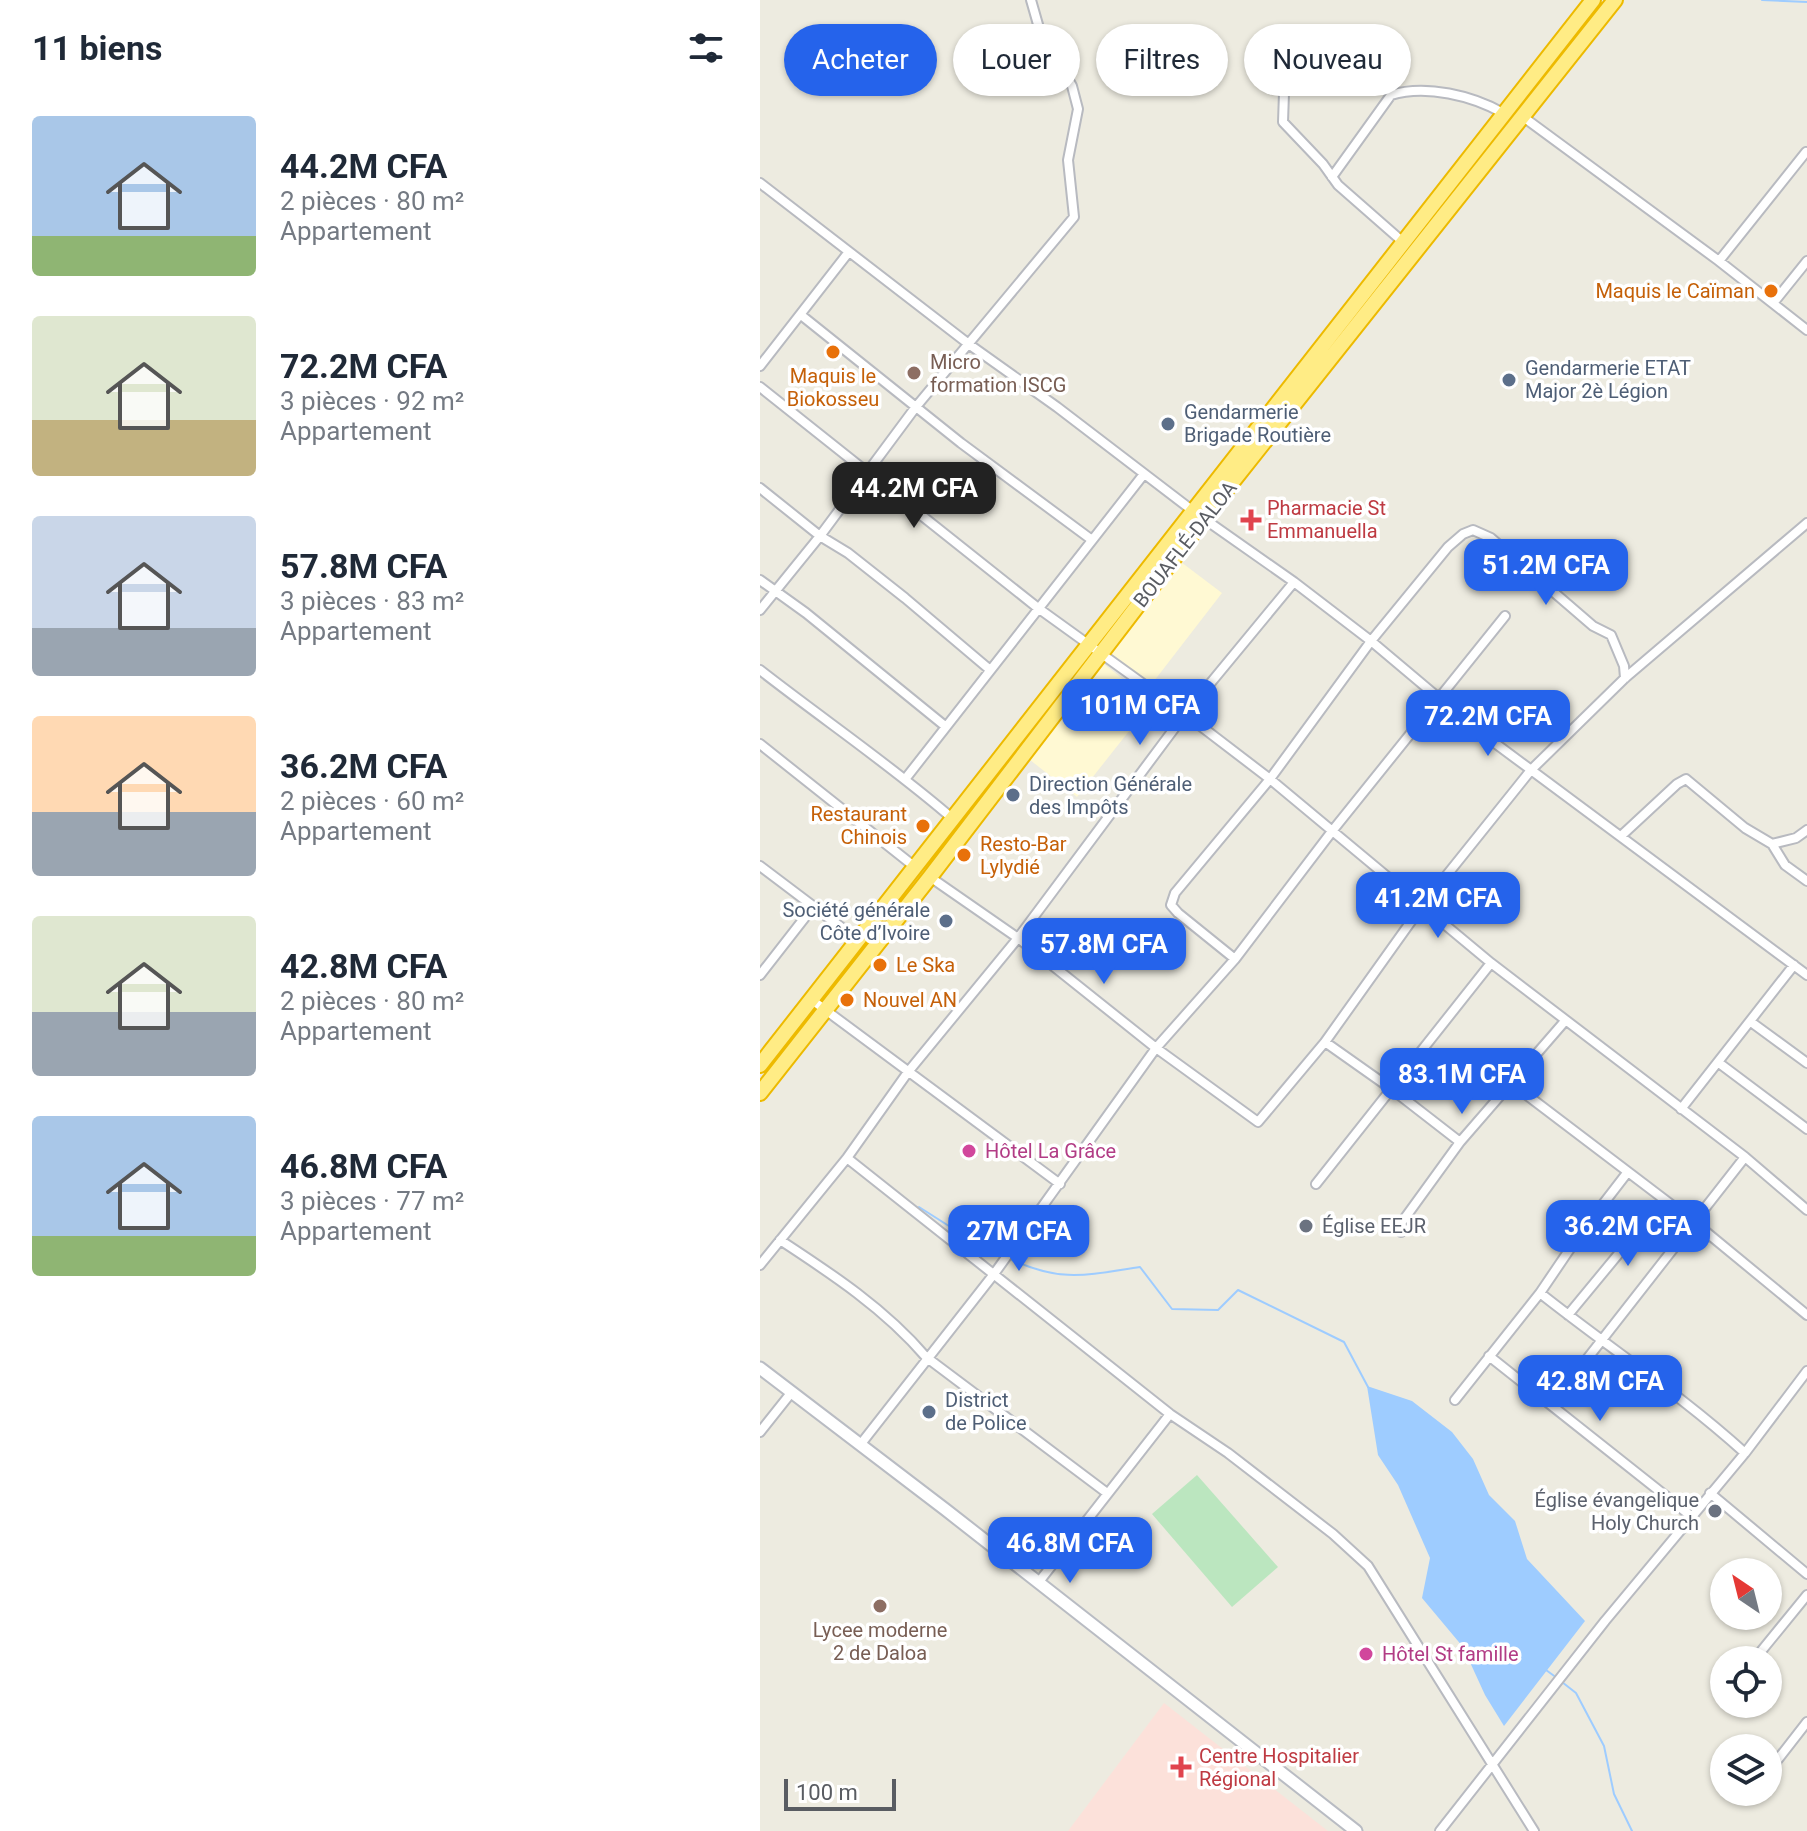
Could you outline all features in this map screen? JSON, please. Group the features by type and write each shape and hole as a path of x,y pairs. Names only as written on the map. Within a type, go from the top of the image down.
{"highway":[{"name":"BOUAFLÉ-DALOA","path":"760,1065 953,819 1095,648 1403,242 1593,0"},
{"name":"BOUAFLÉ-DALOA","path":"1198,515 1615,0"},
{"name":"BOUAFLÉ-DALOA","path":"760,1093 930,877 1095,648"}],"street":[{"path":"760,610 820,536 915,408 1074,217 1068,160 1078,109 1072,86 1039,28 1031,0"},
{"path":"1332,177 1391,95 1408,92 1455,93 1506,109 1522,115 1774,302 1807,330"},
{"path":"1284,96 1283,122 1360,206 1403,242"},
{"path":"1719,261 1806,152"},
{"path":"760,183 970,345 1198,515 1294,582 1371,641 1439,700 1807,975"},
{"path":"760,366 848,253"},
{"path":"1774,302 1807,261"},
{"path":"801,315 915,408 1092,540"},
{"path":"760,387 1038,608 1270,779 1491,963 1745,1157 1807,1210"},
{"path":"906,778 1144,474"},
{"path":"760,488 905,598 989,669"},
{"path":"930,877 1018,938 1156,1048 1258,1122 1325,1042 1422,906 1531,770 1625,678 1807,523"},
{"path":"1235,959 1178,913 1171,905 1175,893 1270,779 1371,641 1448,547 1463,534 1473,530 1491,538 1593,626 1611,635 1624,666 1625,678"},
{"path":"760,580 827,629 945,726"},
{"path":"760,1265 847,1158 908,1072 1018,938 1185,714 1294,582"},
{"path":"860,1445 994,1274 1156,1048 1235,959 1333,830 1505,616"},
{"path":"760,670 906,778 953,819"},
{"path":"760,744 915,867"},
{"path":"1621,836 1686,779 1745,828 1772,844 1785,865 1807,881"},
{"path":"1772,844 1784,843 1807,830"},
{"path":"760,866 859,941"},
{"path":"761,972 813,907"},
{"path":"1316,1184 1491,963"},
{"path":"1681,1109 1794,965"},
{"path":"812,1000 1060,1184"},
{"path":"1401,1232 1402,1222 1460,1142 1565,1021"},
{"path":"1751,1022 1807,1063"},
{"path":"1325,1042 1460,1142"},
{"path":"1719,1063 1807,1129"},
{"path":"1511,1083 1694,1222 1807,1315"},
{"path":"1551,1405 1745,1157"},
{"path":"847,1158 1170,1414 1228,1453 1333,1534 1368,1566 1534,1831"},
{"path":"1455,1400 1540,1293 1627,1173"},
{"path":"1568,1315 1663,1200"},
{"path":"780,1240 881,1312 906,1333 926,1357 1107,1493"},
{"path":"1540,1293 1682,1398 1745,1453"},
{"path":"1489,1356 1691,1516"},
{"path":"760,1368 1356,1831"},
{"path":"1440,1831 1691,1516 1745,1453 1807,1371"},
{"path":"760,1432 791,1393"},
{"path":"1038,1583 1170,1414"},
{"path":"1710,1493 1807,1574"},
{"path":"1765,1646 1807,1595"},
{"path":"1782,1754 1807,1722"}],"shaded area":[{"path":"1177,559 1222,593 1151,685 1106,650"},
{"path":"1100,661 1152,702 1077,797 1025,756"},
{"name":"Centre Hospitalier Régional","path":"1164,1703 1328,1831 1068,1831"}],"green space":[{"path":"1197,1475 1278,1567 1232,1607 1152,1514"}],"water":[{"path":"1367,1386 1412,1401 1452,1432 1473,1459 1489,1495 1515,1521 1527,1559 1585,1621 1504,1726 1485,1695 1463,1647 1422,1598 1430,1558 1398,1485 1378,1455"}],"waterway":[{"path":"1762,0 1807,2"},
{"path":"919,1207 971,1240 1005,1256"},
{"path":"1010,1259 1044,1272 1074,1275 1140,1267 1172,1309 1218,1310 1238,1290 1344,1342 1368,1387"},
{"path":"1546,1670 1557,1678"},
{"path":"1562,1682 1576,1693 1604,1746 1614,1794 1632,1831"}],"place":[{"name":"Maquis le Caïman","path":"1771,291"},
{"name":"Maquis le Biokosseu","path":"833,352"},
{"name":"Micro formation ISCG","path":"914,373"},
{"name":"Gendarmerie ETAT Major 2è Légion","path":"1509,380"},
{"name":"Gendarmerie Brigade Routière","path":"1168,424"},
{"name":"Pharmacie St Emmanuella","path":"1251,520"},
{"name":"Direction Générale des Impôts","path":"1013,795"},
{"name":"Restaurant Chinois","path":"923,826"},
{"name":"Resto-Bar Lylydié","path":"964,855"},
{"name":"Société générale Côte d’Ivoire","path":"946,921"},
{"name":"Le Ska","path":"880,965"},
{"name":"Nouvel AN","path":"847,1000"},
{"name":"Hôtel La Grâce","path":"969,1151"},
{"name":"Église EEJR","path":"1306,1226"},
{"name":"District de Police","path":"929,1412"},
{"name":"Église évangelique Holy Church","path":"1715,1511"},
{"name":"Lycee moderne 2 de Daloa","path":"880,1606"},
{"name":"Hôtel St famille","path":"1366,1654"},
{"name":"Centre Hospitalier Régional","path":"1181,1767"}]}
